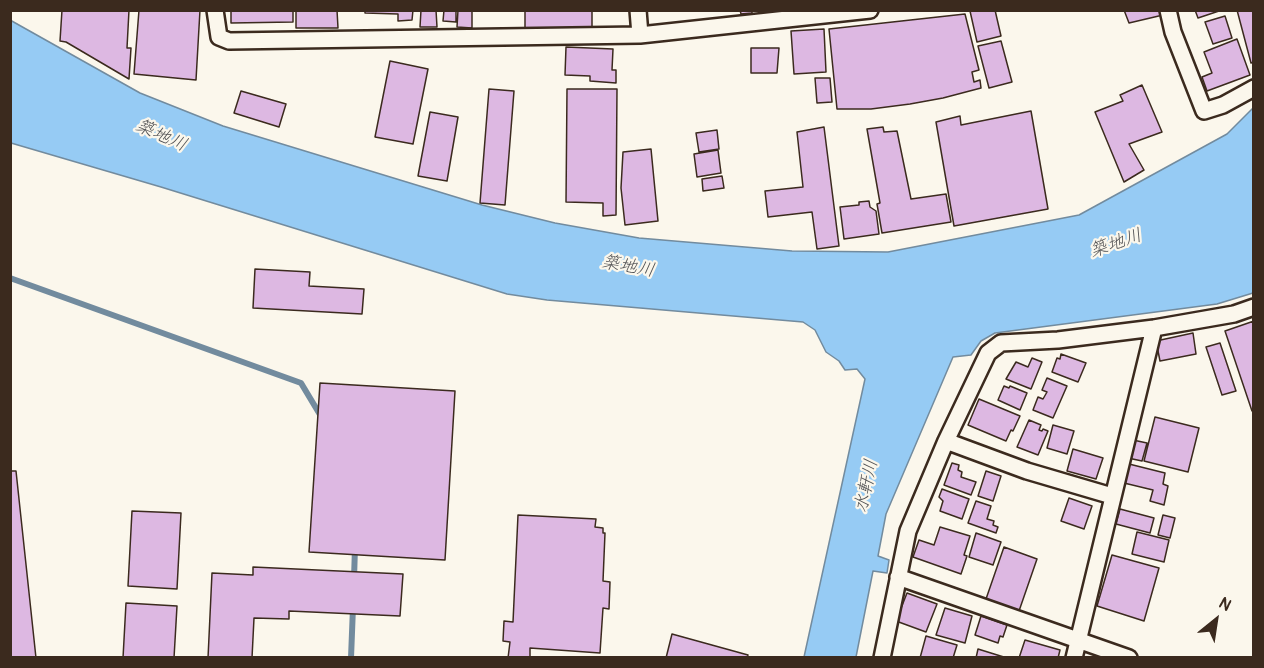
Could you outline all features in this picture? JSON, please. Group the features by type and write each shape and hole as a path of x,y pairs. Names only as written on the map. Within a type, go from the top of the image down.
{"street":[{"path":"215,10 219,37 229,41 639,35 870,10"},
{"path":"638,10 639,35"},
{"path":"1168,10 1173,32 1204,111 1223,105 1254,88"},
{"path":"882,657 908,531 946,441 988,353 1001,343 1058,340 1154,327 1234,314 1254,307"},
{"path":"1074,657 1154,327"},
{"path":"946,441 1027,471 1112,496"},
{"path":"898,577 1077,641 1130,657"}],"water":[{"path":"10,20 140,93 223,126 482,205 555,223 639,238 792,251 888,252 1079,215 1227,134 1253,108 1253,293 1217,304 995,333 981,341 971,355 953,357 886,514 878,556 889,560 887,573 873,571 856,657 804,657 865,379 857,369 845,370 839,361 826,352 815,330 803,322 547,300 507,294 11,143"}],"building":[{"path":"62,10 129,10 127,48 131,48 129,79 66,42 60,41"},
{"path":"139,10 200,10 196,80 134,74"},
{"path":"231,10 293,10 293,22 231,23"},
{"path":"296,10 337,10 338,28 296,28"},
{"path":"365,10 413,10 412,20 398,21 398,14 365,13"},
{"path":"421,10 436,10 437,27 420,27"},
{"path":"444,10 456,10 456,22 443,21"},
{"path":"458,10 472,10 472,28 457,27"},
{"path":"525,10 592,10 592,28 525,28"},
{"path":"740,10 752,10 752,13 741,14"},
{"path":"995,10 1001,36 977,42 970,11"},
{"path":"1124,10 1161,10 1163,15 1129,23"},
{"path":"1195,10 1222,10 1198,18"},
{"path":"1237,10 1254,10 1254,62 1251,63"},
{"path":"965,14 979,70 972,72 974,82 980,80 981,88 910,104 871,109 837,109 829,29"},
{"path":"1225,16 1232,38 1213,44 1205,22"},
{"path":"824,29 826,72 794,74 791,31"},
{"path":"1237,39 1250,75 1207,91 1202,77 1212,73 1204,52"},
{"path":"1001,41 1012,82 989,88 978,46"},
{"path":"566,47 613,49 612,70 616,70 616,83 590,81 590,76 565,75"},
{"path":"751,48 779,48 777,73 751,73"},
{"path":"390,61 428,69 413,144 375,137"},
{"path":"815,78 830,78 832,102 817,103"},
{"path":"1142,85 1162,132 1129,144 1144,170 1124,182 1095,112 1123,101 1120,95"},
{"path":"489,89 514,91 505,205 480,203"},
{"path":"567,89 617,89 616,215 603,216 603,203 566,202"},
{"path":"241,91 286,104 279,127 234,113"},
{"path":"1031,111 1048,209 954,226 936,122 960,116 961,125"},
{"path":"430,112 458,117 447,181 418,176"},
{"path":"824,127 839,246 817,249 812,212 768,217 765,191 803,187 797,132"},
{"path":"883,127 884,132 897,131 911,199 946,194 951,222 882,233 877,204 880,203 867,129"},
{"path":"717,130 719,149 699,152 696,133"},
{"path":"651,149 658,221 625,225 621,188 623,152"},
{"path":"718,150 721,173 697,177 694,154"},
{"path":"722,176 724,188 703,191 702,179"},
{"path":"869,201 870,207 876,211 879,234 844,239 840,207 859,205 859,202"},
{"path":"255,269 310,272 309,286 364,289 362,314 253,308"},
{"path":"1254,321 1254,410 1252,411 1225,331"},
{"path":"1193,333 1196,354 1160,361 1156,341"},
{"path":"1220,343 1236,391 1222,395 1206,347"},
{"path":"1061,354 1086,363 1078,382 1052,372"},
{"path":"1032,358 1042,362 1031,389 1006,379 1016,362 1028,367"},
{"path":"1047,378 1067,386 1053,418 1033,410 1038,397 1043,399 1047,392 1042,390"},
{"path":"320,383 455,391 445,560 309,552"},
{"path":"1004,386 1027,393 1020,410 998,400"},
{"path":"979,399 1020,416 1006,441 968,425"},
{"path":"1155,417 1199,428 1188,472 1144,461"},
{"path":"1029,420 1041,425 1039,430 1048,431 1038,455 1017,447"},
{"path":"1053,425 1074,431 1067,454 1047,448"},
{"path":"1133,440 1147,443 1142,461 1128,458"},
{"path":"1073,449 1103,458 1096,479 1067,471"},
{"path":"952,463 959,465 958,470 962,472 961,477 976,482 971,495 944,485"},
{"path":"1129,464 1165,473 1163,484 1168,486 1164,505 1150,501 1153,490 1124,483"},
{"path":"10,471 16,471 36,658 10,658"},
{"path":"986,471 1001,476 993,501 978,496"},
{"path":"942,489 969,499 962,519 940,511 943,501 939,497"},
{"path":"1069,498 1092,506 1084,529 1061,521"},
{"path":"976,501 991,506 987,519 994,521 993,525 998,527 996,533 968,523"},
{"path":"1120,509 1154,518 1150,533 1116,524"},
{"path":"132,511 181,513 177,589 128,586"},
{"path":"518,515 596,519 595,527 603,528 603,533 605,533 603,581 610,582 609,609 603,608 600,653 530,648 530,658 508,658 510,642 503,641 504,621 513,622"},
{"path":"1163,515 1175,518 1170,538 1158,535"},
{"path":"940,527 970,536 961,574 913,557 919,540 934,545"},
{"path":"1137,532 1169,540 1164,562 1132,554"},
{"path":"976,533 1001,542 993,565 969,557"},
{"path":"1004,547 1037,559 1019,611 986,599"},
{"path":"1112,555 1159,568 1144,621 1097,606"},
{"path":"253,567 403,574 400,616 289,611 289,619 254,618 252,658 208,658 212,573 253,575"},
{"path":"907,593 937,604 926,632 896,621"},
{"path":"126,603 177,606 174,658 123,658"},
{"path":"945,608 972,616 965,643 936,635"},
{"path":"981,616 1007,625 998,643 975,635"},
{"path":"672,634 748,655 747,658 666,658"},
{"path":"926,636 957,645 953,658 920,658"},
{"path":"1025,640 1060,650 1058,658 1019,658"},
{"path":"978,649 1007,658 976,658"}],"waterway":[{"path":"10,278 301,383 322,418"},
{"path":"354,579 355,547"},
{"path":"351,658 353,607"}],"water label":[{"name":"築地川","path":"161,136"},
{"name":"築地川","path":"1116,244"},
{"name":"築地川","path":"628,267"},
{"name":"水軒川","path":"867,486"}]}
